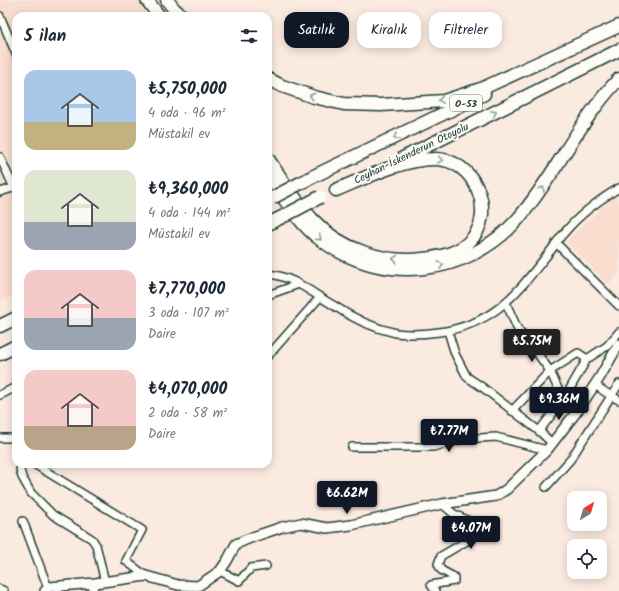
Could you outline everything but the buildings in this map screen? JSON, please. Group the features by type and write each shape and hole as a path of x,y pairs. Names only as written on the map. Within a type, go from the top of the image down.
{"highway":[{"path":"146,0 152,12"},
{"path":"146,0 156,12"},
{"path":"160,0 168,12"},
{"path":"167,0 177,12"},
{"path":"272,82 314,97 344,104 381,105 444,100 480,89 619,26"},
{"name":"Ceyhan-İskenderun Otoyolu","path":"272,198 312,177 429,122 619,26"},
{"name":"Ceyhan-İskenderun Otoyolu","path":"272,222 619,50"},
{"path":"272,181 305,226 321,240 341,253 364,263 388,268 412,269 434,267 460,260 483,249 518,219 537,195 593,111 619,79"},
{"path":"272,164 313,220 345,244 367,254 391,259 413,260 448,254 460,249 475,233 480,221 482,210 481,197 477,186 470,176 460,167 449,161 435,158 418,160 399,165 336,190"},
{"path":"0,326 12,320"},
{"path":"0,330 12,324"},
{"path":"0,354 12,348"}],"street":[{"path":"0,16 12,44"},
{"path":"0,157 12,182"},
{"path":"272,274 276,274 299,284 355,319 372,326 397,333 423,334 448,331 489,316 506,303 564,232 584,212 619,188"},
{"path":"0,192 12,189"},
{"path":"556,243 619,306"},
{"path":"272,294 299,284"},
{"path":"272,351 320,297"},
{"path":"506,303 518,330 550,371 560,393 575,413"},
{"path":"448,331 455,354 467,377 539,431 549,447"},
{"path":"539,431 564,399 587,359 607,346 619,332"},
{"path":"41,468 142,530 126,561 146,576 178,585 198,586 220,572 236,544 282,527 301,523 327,528 351,525 442,504 496,496 507,489 549,447 575,413 598,387 619,344"},
{"path":"512,411 550,371 578,353 587,359"},
{"path":"546,487 570,460 610,395 619,384"},
{"path":"598,387 619,400"},
{"path":"0,395 12,389"},
{"path":"352,447 433,447 464,439 496,437 549,447"},
{"path":"0,438 12,438"},
{"path":"21,468 22,477 31,492 53,515 92,539 96,545 105,582"},
{"path":"435,591 431,585 454,581 454,577 441,570 438,564 441,556 472,538 474,530 469,521 454,514 442,504"},
{"path":"23,521 46,590 49,587 93,587 105,582 146,576"},
{"path":"220,572 239,581 251,568 266,566"},
{"path":"0,589 4,591"}],"shaded area":[{"path":"0,0 141,0 144,12 12,12 12,296 0,301"},
{"path":"614,196 619,202 619,273 608,284 566,242"}]}
